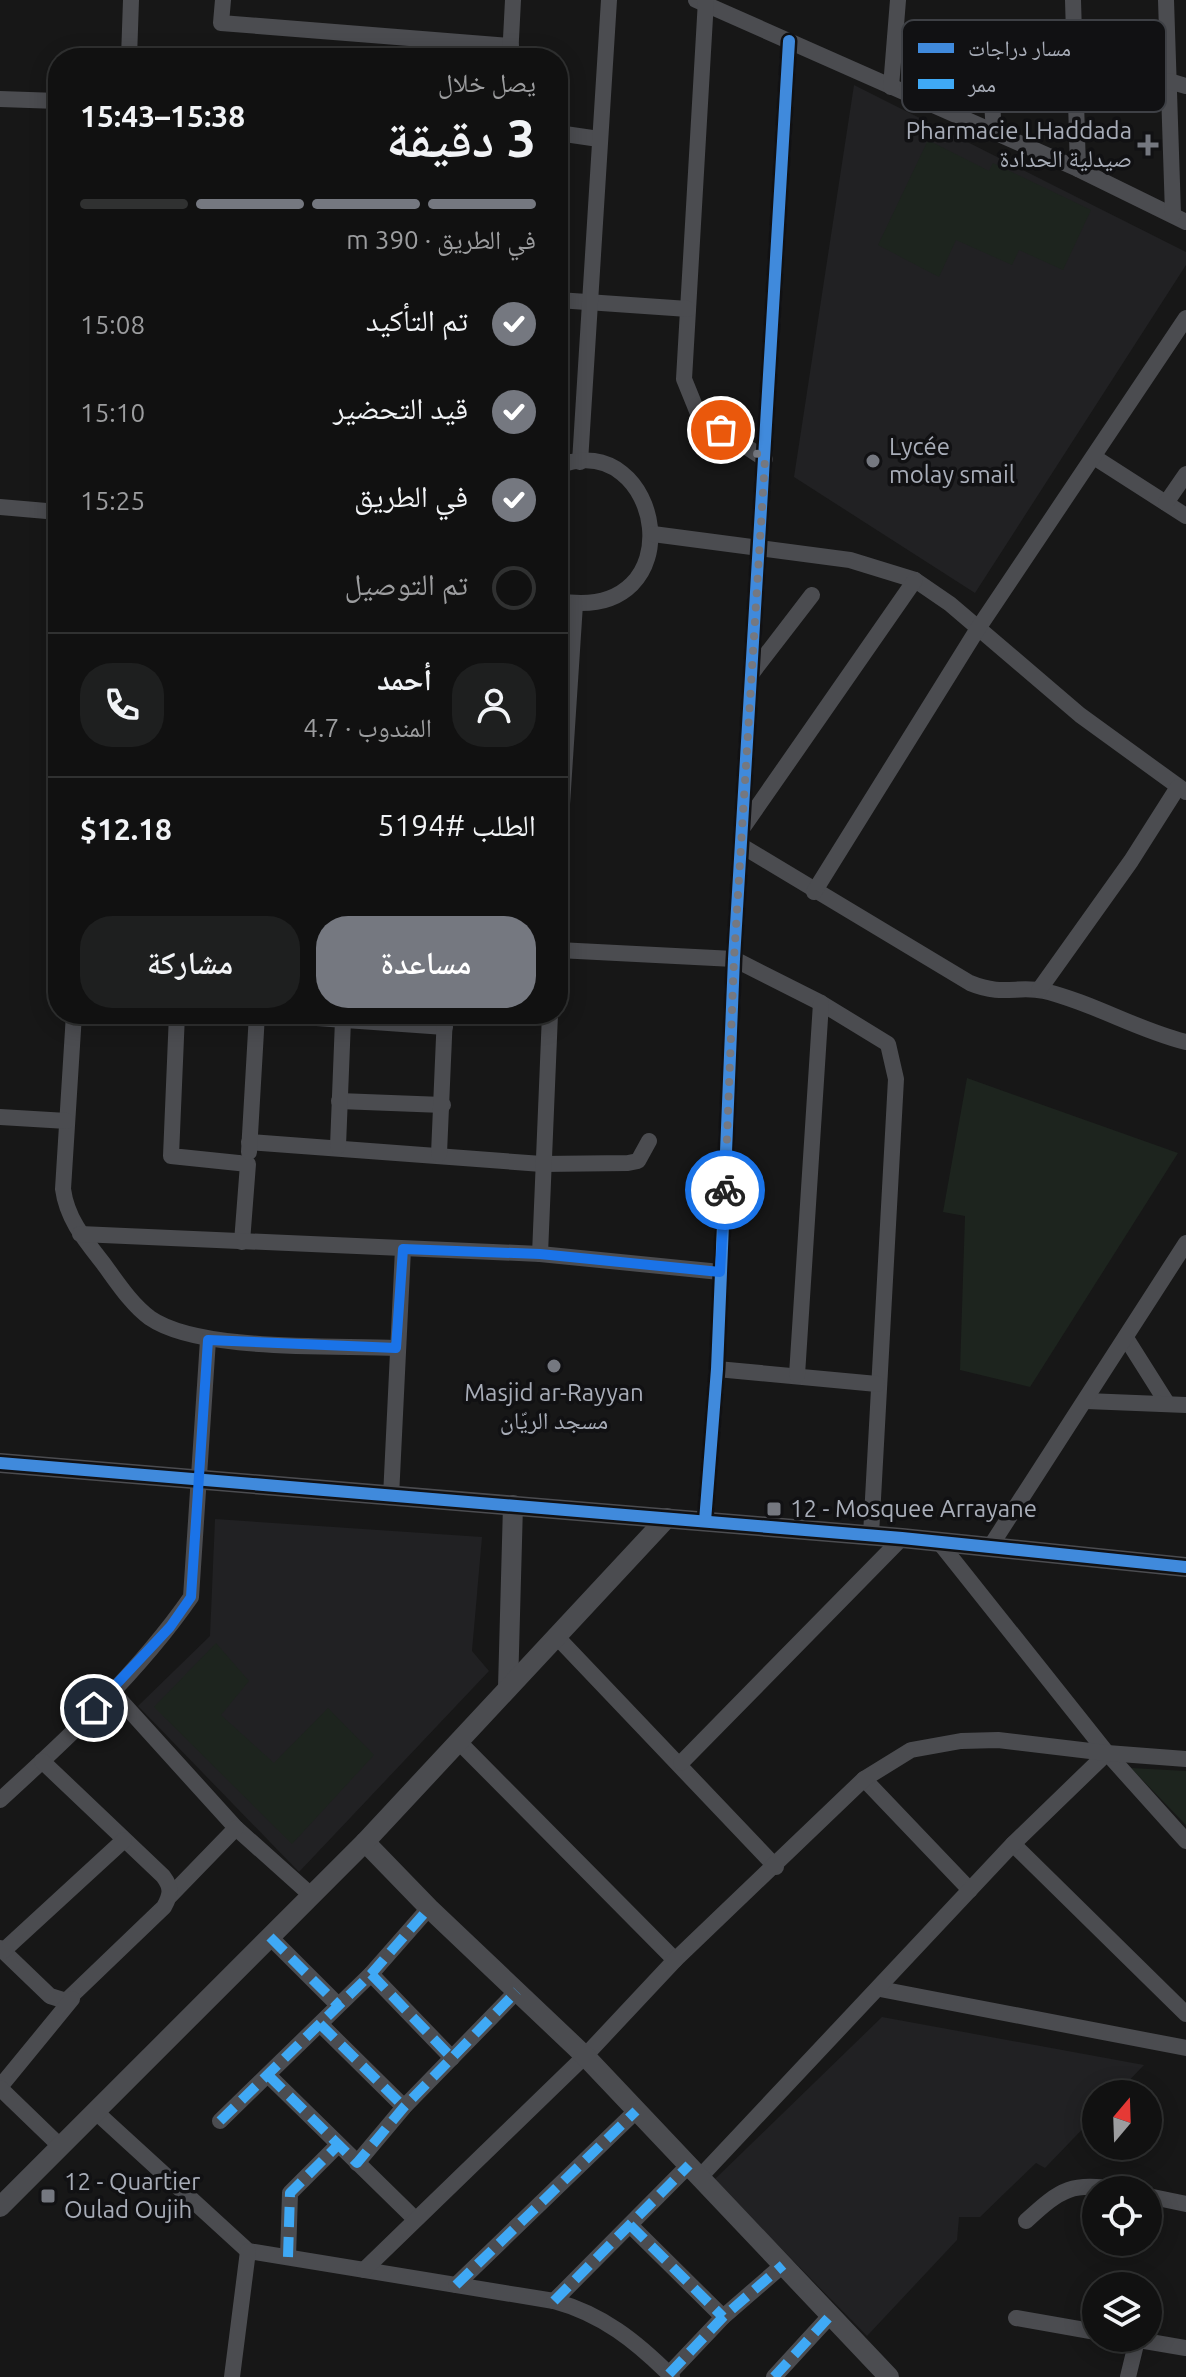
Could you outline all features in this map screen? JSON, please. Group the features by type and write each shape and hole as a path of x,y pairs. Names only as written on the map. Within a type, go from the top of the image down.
{"street":[{"path":"129,48 131,0"},
{"path":"223,0 221,23 470,48"},
{"path":"510,48 513,0"},
{"path":"580,462 609,0"},
{"path":"891,87 898,0"},
{"path":"1073,0 1073,20"},
{"path":"948,112 1179,218 1178,84 1166,0"},
{"path":"765,459 699,416 684,379 703,2 902,92"},
{"path":"895,38 902,39"},
{"path":"705,1521 717,1369 734,959 789,41"},
{"path":"0,99 48,101"},
{"path":"993,112 994,132"},
{"path":"1076,112 1078,169"},
{"path":"568,134 599,139"},
{"path":"568,300 688,309"},
{"path":"814,892 977,630 1186,318"},
{"path":"1094,457 1186,516"},
{"path":"568,464 595,462 618,471 634,485 647,506 653,534 650,552 639,575 621,592 605,600 568,602"},
{"path":"1166,503 1186,474"},
{"path":"0,507 48,511"},
{"path":"653,534 761,546 871,564 915,580 950,604 1080,715 1182,790 1039,990"},
{"path":"743,827 915,580"},
{"path":"751,673 812,595"},
{"path":"742,846 970,983 1002,993 1039,990 1118,1014 1186,1042"},
{"path":"568,951 734,959 821,1003 888,1044 895,1064 871,1535"},
{"path":"797,1375 821,1003"},
{"path":"73,1024 64,1198 80,1234 133,1302 150,1318 185,1336 208,1340 396,1348"},
{"path":"177,1024 171,1156 248,1164"},
{"path":"242,1242 257,1024"},
{"path":"338,1146 343,1024"},
{"path":"439,1154 445,1024"},
{"path":"540,1254 549,1024"},
{"path":"339,1101 443,1105"},
{"path":"0,1117 67,1121"},
{"path":"249,1142 338,1146 542,1164 638,1161 649,1141"},
{"path":"80,1234 540,1254 720,1272"},
{"path":"990,1547 1186,1243"},
{"path":"391,1497 403,1249"},
{"path":"1126,1338 1167,1403"},
{"path":"0,1800 111,1690 170,1627 191,1597 208,1340"},
{"path":"717,1369 877,1384"},
{"path":"1086,1401 1186,1405"},
{"path":"0,1463 199,1482 871,1535 1186,1567"},
{"path":"508,1688 513,1505"},
{"path":"0,2207 365,1842 667,1518"},
{"path":"681,1763 902,1538"},
{"path":"939,1542 1107,1753 1186,1841"},
{"path":"557,1637 681,1763 776,1867"},
{"path":"111,1690 236,1828 312,1896"},
{"path":"364,2270 585,2056 675,1960 776,1867 864,1779 911,1750 961,1741 998,1740 1186,1759"},
{"path":"460,1743 675,1960"},
{"path":"554,2301 630,2225 694,2171 880,1989 1013,1844 1107,1753"},
{"path":"42,1761 170,1885 170,1896"},
{"path":"864,1779 970,1890"},
{"path":"60,2146 0,2087 72,1999 164,1907 170,1896 236,1828"},
{"path":"72,1999 60,2002 50,1996 1,1950 124,1840"},
{"path":"365,1842 429,1908 585,2056 889,2377"},
{"path":"1013,1844 1186,2014"},
{"path":"220,2121 371,1974 429,1908"},
{"path":"270,1937 338,2005"},
{"path":"371,1974 452,2058"},
{"path":"880,1989 1186,2048"},
{"path":"357,2163 404,2107 517,1991"},
{"path":"320,2024 404,2107"},
{"path":"268,2075 415,2219"},
{"path":"456,2285 636,2111"},
{"path":"96,2112 248,2251 554,2301 586,2310 610,2323 670,2375 723,2317 783,2265"},
{"path":"288,2257 290,2193 338,2145"},
{"path":"1026,2221 1056,2193 1070,2187 1082,2188"},
{"path":"1162,2199 1186,2204"},
{"path":"630,2225 723,2317"},
{"path":"232,2377 248,2251"},
{"path":"774,2377 829,2317"},
{"path":"1016,2318 1082,2330"},
{"path":"1162,2344 1186,2348"},
{"path":"1128,2377 1131,2352"}],"shaded area":[{"path":"854,85 902,109 902,112 908,112 1186,252 1186,265 975,593 794,477"},
{"path":"928,140 989,171 993,163 1091,210 1063,270 1019,250 1012,265 956,240 939,277 878,245"},
{"path":"967,1078 1178,1153 1030,1387 960,1370 965,1216 943,1212"},
{"path":"215,1519 482,1537 472,1651 489,1671 299,1872 138,1706 210,1636"},
{"path":"216,1643 249,1681 221,1715 274,1763 328,1708 374,1755 292,1844 154,1707"},
{"path":"1131,1768 1186,1771 1186,1825"},
{"path":"882,2017 1144,2065 1130,2080 1082,2080 1082,2130 1045,2168 1036,2163 980,2217 959,2217 957,2240 867,2336 714,2180"}],"marked path":[{"path":"220,2121 371,1974 429,1908"},
{"path":"270,1937 338,2005"},
{"path":"371,1974 452,2058"},
{"path":"268,2075 357,2163 404,2107 517,1991"},
{"path":"320,2024 404,2107"},
{"path":"456,2285 636,2111"},
{"path":"288,2257 290,2193 338,2145"},
{"path":"554,2301 689,2165"},
{"path":"630,2225 723,2317"},
{"path":"669,2374 723,2317 783,2265"},
{"path":"774,2377 829,2317"}],"cycle path":[{"path":"705,1521 717,1369 734,959 789,41"},
{"path":"0,1463 902,1538 1186,1567"}],"way so far":[{"path":"721,430 765,459 734,959 725,1190"}],"place":[{"name":"Pharmacie LHaddada صيدلية الحدادة","path":"1148,145"},
{"name":"Lycée molay smail","path":"873,461"},
{"name":"Masjid ar-Rayyan مسجد الريّان","path":"554,1366"},
{"name":"12 - Mosquee Arrayane","path":"774,1509"},
{"name":"12 - Quartier Oulad Oujih","path":"48,2196"}],"route":[{"path":"94,1708 170,1627 191,1597 208,1340 396,1348 403,1249 540,1254 720,1272 725,1190"}]}
